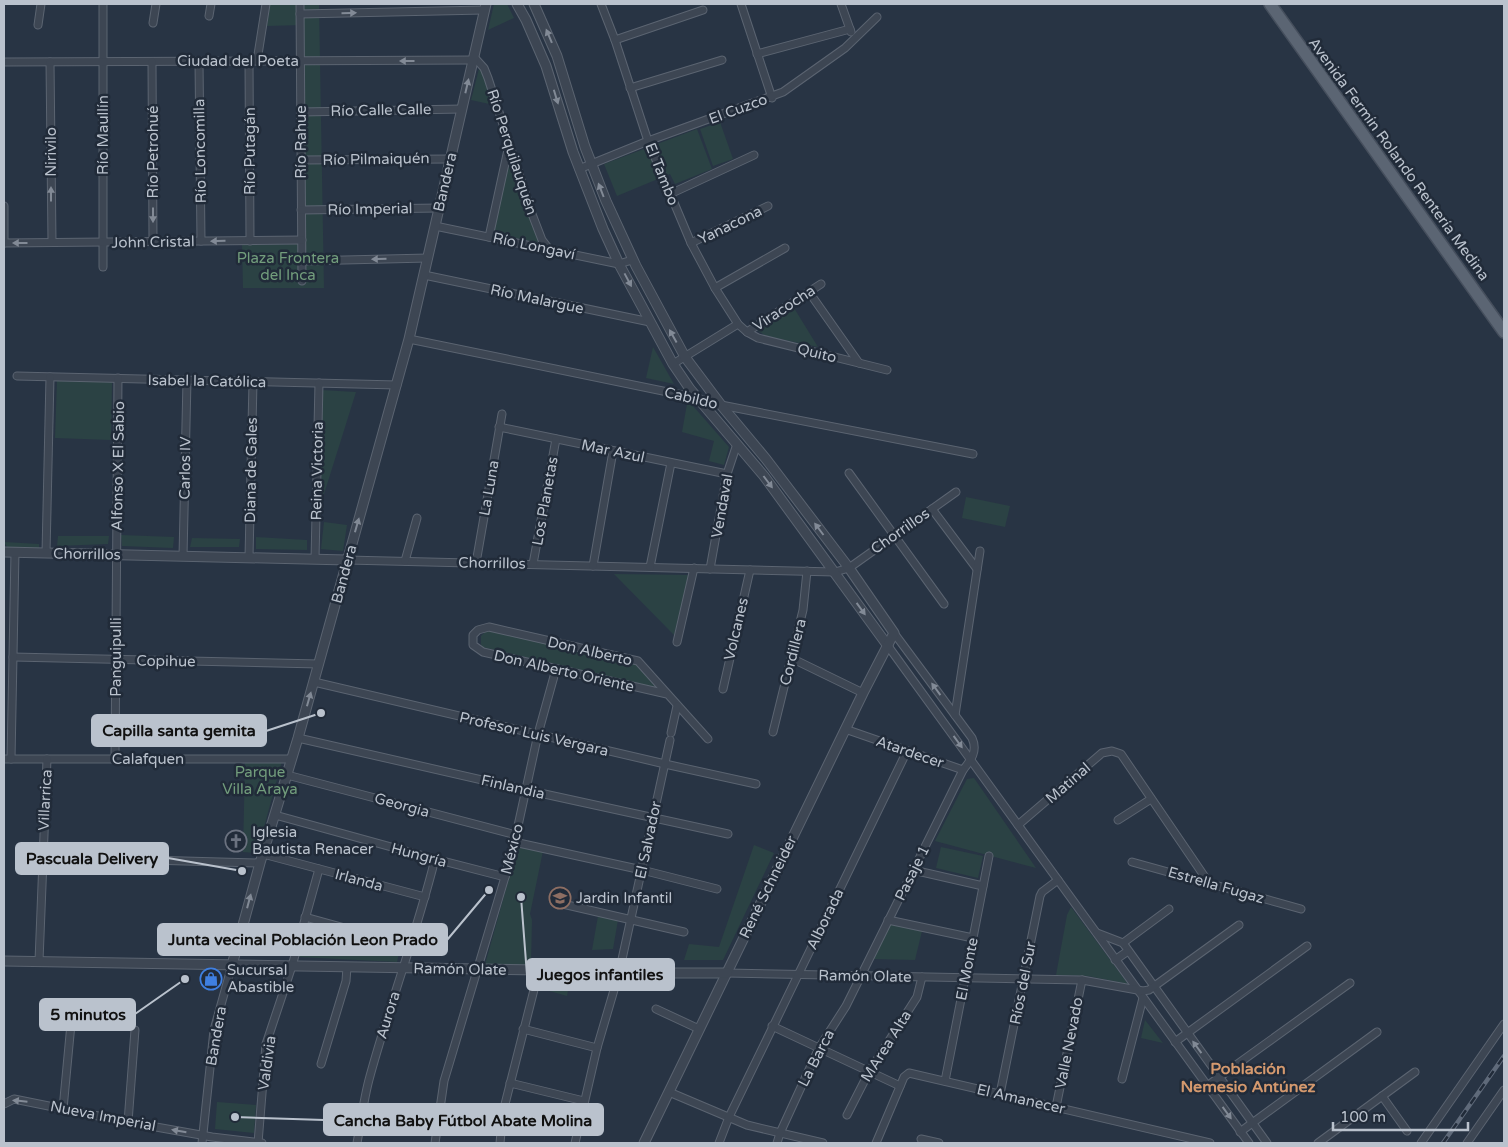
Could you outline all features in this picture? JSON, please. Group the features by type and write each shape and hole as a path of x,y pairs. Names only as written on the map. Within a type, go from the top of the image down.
{"main road":[{"name":"Avenida Fermín Rolando Rentería Medina","path":"1270,4 1504,332"}],"street":[{"path":"38,26 41,4"},
{"name":"Río Maullín","path":"103,4 103,267"},
{"path":"153,23 156,4"},
{"path":"210,16 212,4"},
{"name":"Río Putagán","path":"250,241 253,61 266,4"},
{"name":"Río Rahue","path":"300,4 302,281"},
{"path":"517,4 546,66 579,169 597,216 619,264 673,364 697,398 764,476 835,572 1249,1143"},
{"path":"534,4 557,56 591,164 606,201 632,260 685,357 721,405 766,459 974,741 975,749 971,760"},
{"name":"El Tambo","path":"601,4 615,40 648,141 692,244 738,324 747,332"},
{"path":"741,4 772,98"},
{"path":"841,4 854,39"},
{"path":"300,14 485,7"},
{"name":"Bandera","path":"202,1143 214,1030 397,385 485,7"},
{"path":"615,40 703,10"},
{"name":"El Cuzco","path":"579,169 648,141 772,98 793,86 845,48 877,17"},
{"path":"757,54 850,29"},
{"name":"Ciudad del Poeta","path":"4,62 199,62 473,58"},
{"name":"Río Perquilauquén","path":"473,58 480,63 486,73 532,214 542,240 549,249"},
{"path":"630,88 722,60"},
{"name":"Nirivilo","path":"50,62 52,242"},
{"name":"Río Petrohué","path":"152,62 153,242"},
{"name":"Río Loncomilla","path":"199,62 201,241"},
{"name":"Río Calle Calle","path":"301,112 462,109"},
{"path":"489,237 509,145"},
{"path":"670,194 754,155"},
{"name":"Río Pilmaiquén","path":"301,160 450,159"},
{"path":"4,206 4,243"},
{"name":"Yanacona","path":"692,244 768,206"},
{"name":"Río Imperial","path":"301,210 439,208"},
{"name":"Río Longaví","path":"435,226 619,264 632,260"},
{"name":"John Cristal","path":"4,243 302,240"},
{"path":"716,288 785,248"},
{"path":"302,260 428,258"},
{"name":"Río Malargue","path":"424,275 650,322"},
{"name":"Viracocha","path":"747,332 821,284"},
{"path":"809,292 859,363"},
{"name":"Viracocha","path":"673,364 738,324"},
{"name":"Quito","path":"747,332 758,338 887,370"},
{"name":"Cabildo","path":"409,339 697,398 721,405 973,454"},
{"name":"Isabel la Católica","path":"17,376 397,385"},
{"path":"46,553 50,377"},
{"name":"Alfonso X El Sabio","path":"116,554 118,378"},
{"name":"Carlos IV","path":"183,556 187,380"},
{"name":"Diana de Gales","path":"249,557 254,382"},
{"name":"Reina Victoria","path":"315,559 319,383"},
{"name":"La Luna","path":"476,563 502,414"},
{"name":"Mar Azul","path":"499,427 727,474"},
{"name":"Los Planetas","path":"533,564 556,439"},
{"name":"Vendaval","path":"710,569 727,474 737,444"},
{"path":"593,566 613,451"},
{"path":"650,567 671,463"},
{"path":"849,473 944,604"},
{"name":"Chorrillos","path":"4,552 835,572 848,568 956,492"},
{"path":"932,509 977,569"},
{"path":"405,561 417,518"},
{"path":"955,716 980,551"},
{"path":"7,759 13,657 15,552"},
{"name":"Panguipulli","path":"115,759 116,554"},
{"path":"677,642 694,568"},
{"name":"Volcanes","path":"723,689 750,570"},
{"name":"Cordillera","path":"773,732 803,610 807,571"},
{"name":"Don Alberto","path":"473,635 478,630 490,627 638,661 708,739"},
{"name":"René Schneider","path":"644,1143 894,632"},
{"name":"Don Alberto Oriente","path":"473,635 473,645 483,652 667,694"},
{"name":"Copihue","path":"13,657 318,664"},
{"path":"791,658 863,693"},
{"name":"México","path":"435,1143 444,1081 505,877 538,734 556,669"},
{"name":"Profesor Luis Vergara","path":"314,682 756,784"},
{"name":"El Salvador","path":"575,1143 597,1048 620,973 677,706"},
{"name":"Atardecer","path":"845,729 963,770 971,760"},
{"name":"Finlandia","path":"298,738 728,834"},
{"name":"Alborada","path":"719,1143 729,1117 772,1026 907,751"},
{"name":"Matinal","path":"1018,825 1102,753 1112,751 1121,754 1151,799"},
{"name":"Calafquen","path":"7,759 292,760"},
{"name":"Villarrica","path":"39,961 46,760"},
{"name":"Pasaje 1","path":"861,976 963,770"},
{"name":"Georgia","path":"287,775 515,838 717,889"},
{"path":"1118,820 1151,799 1209,883"},
{"name":"Hungría","path":"275,816 505,877"},
{"name":"El Monte","path":"946,1081 989,856"},
{"name":"Irlanda","path":"42,857 262,858 319,869 425,898"},
{"name":"Aurora","path":"357,1143 369,1078 425,898 435,859"},
{"name":"Estrella Fugaz","path":"1132,862 1301,909"},
{"name":"Valdivia","path":"259,1143 266,1044 292,966 319,869"},
{"path":"913,870 983,886"},
{"name":"Ríos del Sur","path":"1000,1094 1040,896 1042,892 1058,880"},
{"path":"554,902 684,932"},
{"path":"1123,943 1169,910"},
{"path":"306,917 410,946"},
{"path":"888,920 973,938"},
{"path":"1154,986 1240,925"},
{"path":"1096,933 1123,943 1267,1143"},
{"path":"1175,1042 1308,946"},
{"path":"1115,960 1128,951"},
{"name":"Ramón Olate","path":"4,961 1082,980 1143,991 1149,990 1154,986"},
{"path":"322,1064 346,981 347,967"},
{"path":"500,1143 503,1112 539,970"},
{"name":"La Barca","path":"777,1143 780,1132 819,1048 846,1006 861,976"},
{"name":"MArea Alta","path":"847,1115 868,1072 917,997 922,977"},
{"name":"Valle Nevado","path":"1056,1107 1082,980"},
{"path":"1207,1086 1350,983"},
{"path":"1122,1079 1143,998"},
{"path":"656,1008 700,1029"},
{"path":"63,1108 71,1024"},
{"path":"1421,1143 1504,1024"},
{"path":"772,1026 900,1086 876,1143"},
{"path":"524,1029 597,1048"},
{"path":"128,1122 135,1030"},
{"path":"1240,1132 1377,1032"},
{"path":"1318,1143 1415,1072"},
{"name":"El Amanecer","path":"900,1086 906,1074 909,1073 1210,1143"},
{"path":"510,1084 584,1102"},
{"path":"1466,1143 1504,1090"},
{"path":"669,1092 748,1125 823,1143"},
{"path":"1382,1096 1407,1130"},
{"name":"Nueva Imperial","path":"4,1104 14,1099 128,1122 259,1143"},
{"path":"920,1139 940,1143"}],"green space":[{"name":"Plaza Frontera del Inca","path":"270,4 319,4 324,288 243,288 242,245 304,244 303,25 267,26"},
{"path":"494,4 507,4 514,18 488,30"},
{"path":"480,65 494,105 471,100"},
{"path":"720,122 733,159 713,166 700,129"},
{"path":"697,129 712,169 675,184 670,174 617,196 604,164"},
{"path":"509,159 539,243 493,233"},
{"path":"794,308 818,347 766,336 757,330"},
{"path":"653,347 674,384 646,378"},
{"path":"57,381 112,382 111,440 55,438"},
{"path":"321,390 356,392 320,507"},
{"path":"687,404 693,406 729,447 724,465 709,461 714,441 682,432"},
{"path":"966,497 1010,506 1005,527 962,518"},
{"path":"324,522 347,525 343,551 321,549"},
{"path":"121,535 174,537 173,548 122,546"},
{"path":"58,536 109,536 108,544 57,546"},
{"path":"256,537 307,540 307,550 256,549"},
{"path":"192,538 240,539 239,547 190,547"},
{"path":"4,542 39,544 39,551 9,550"},
{"path":"614,574 690,575 674,635"},
{"path":"489,631 637,663 655,687 482,647 481,636"},
{"name":"Parque Villa Araya","path":"282,761 257,853 243,852 245,763"},
{"path":"974,778 1036,868 935,841 967,779"},
{"path":"754,845 774,853 723,960 684,960 689,944 719,947"},
{"path":"518,846 543,851 530,914 532,920 531,964 484,968"},
{"path":"941,847 983,856 978,878 936,868"},
{"path":"1071,907 1128,984 1088,976 1056,975 1067,915"},
{"path":"598,916 618,920 613,949 592,950"},
{"path":"308,919 401,945 397,962 298,957"},
{"path":"889,924 922,931 915,960 871,959"},
{"path":"543,973 571,974 567,996 539,988"},
{"path":"1145,1020 1163,1043 1141,1038"},
{"path":"217,1102 256,1105 254,1133 215,1129"}],"railway":[{"path":"1443,1143 1504,1056"}],"place":[{"name":"Capilla santa gemita","path":"321,713"},
{"name":"Iglesia Bautista Renacer","path":"236,841"},
{"name":"Pascuala Delivery","path":"242,871"},
{"name":"Junta vecinal Población Leon Prado","path":"489,890"},
{"name":"Juegos infantiles","path":"521,897"},
{"name":"Jardin Infantil","path":"560,898"},
{"name":"5 minutos","path":"185,979"},
{"name":"Sucursal Abastible","path":"211,979"},
{"name":"Cancha Baby Fútbol Abate Molina","path":"235,1117"}],"district":[{"name":"Población Nemesio Antúnez","path":"1248,1077"}]}
